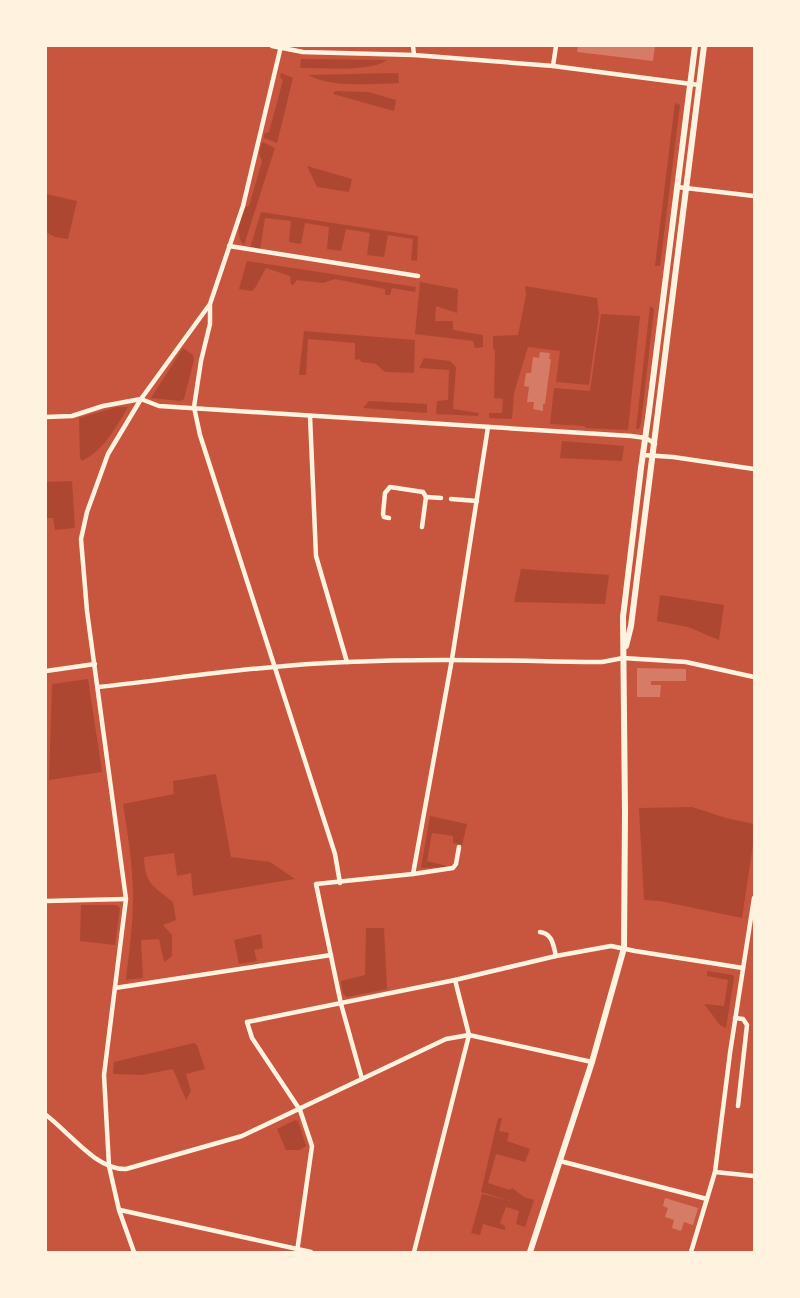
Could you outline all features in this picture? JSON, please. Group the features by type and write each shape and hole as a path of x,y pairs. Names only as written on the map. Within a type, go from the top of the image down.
{"main road":[{"path":"530,1252 592,1062 624,948 624,617 695,46"},
{"path":"623,658 631,626 704,46"}],"street":[{"path":"272,46 303,52 414,55 553,66 699,85"},
{"path":"413,46 414,55"},
{"path":"553,66 556,46"},
{"path":"134,1252 119,1210 109,1166 104,1075 126,899 87,611 82,538 87,512 108,454 141,399 210,304 243,206 281,47"},
{"path":"677,187 754,195"},
{"path":"229,246 418,275"},
{"path":"210,304 210,324 194,407 200,435 335,854 340,883"},
{"path":"46,417 72,416 103,406 141,399 159,406 646,438 655,444"},
{"path":"310,416 316,555 346,662"},
{"path":"413,874 452,659 488,427"},
{"path":"643,455 754,469"},
{"path":"389,518 383,514 385,493 390,487 423,492 426,497 422,527"},
{"path":"426,497 441,498"},
{"path":"451,499 477,501"},
{"path":"98,687 275,667 452,659 602,662 623,658 686,662 754,677"},
{"path":"46,671 95,664"},
{"path":"362,1079 341,1004 316,884 453,868 458,847"},
{"path":"691,1252 715,1172 754,898"},
{"path":"46,901 126,899"},
{"path":"540,932 547,933 552,939 556,956"},
{"path":"297,1251 312,1146 299,1110 252,1038 247,1022 611,946 743,968"},
{"path":"115,988 331,955"},
{"path":"414,1252 469,1035 455,980"},
{"path":"735,1018 743,1019 747,1025 738,1106"},
{"path":"46,1115 94,1157 109,1166 126,1169 242,1136 446,1039 469,1035 592,1062"},
{"path":"560,1161 707,1199"},
{"path":"715,1172 754,1175"},
{"path":"119,1210 311,1252"}],"shaded area":[{"path":"301,59 387,60 358,68 333,69 300,68"},
{"path":"281,73 293,78 277,143 264,138 264,134 269,132 283,80"},
{"path":"398,73 399,83 365,84 340,84 308,75"},
{"path":"335,91 368,92 396,100 394,111 333,94"},
{"path":"675,103 680,105 660,266 655,266"},
{"path":"262,142 275,148 244,245 239,237 239,227 244,208 249,206 262,161 259,154"},
{"path":"307,166 352,179 349,192 317,187"},
{"path":"46,194 77,201 68,239 46,232"},
{"path":"261,212 418,236 417,261 411,260 413,239 388,235 384,257 367,255 370,233 346,229 341,251 327,249 329,227 305,223 301,244 289,242 291,221 265,218 260,249 250,248"},
{"path":"247,261 416,287 415,292 392,288 390,295 385,295 385,289 335,279 323,283 297,280 291,285 290,276 266,268 252,291 239,289"},
{"path":"420,282 458,289 457,313 436,306 435,321 453,321 453,330 483,335 483,347 475,348 473,341 415,334"},
{"path":"525,286 597,298 599,314 589,385 556,382 560,351 528,347 514,393 512,419 489,418 489,413 502,413 503,399 494,398 493,336 518,335 526,295"},
{"path":"650,306 654,309 641,423 639,429 636,429"},
{"path":"601,314 640,316 628,430 550,424 554,388 590,391"},
{"path":"304,331 415,340 414,373 385,372 376,364 355,360 355,343 308,339 306,375 299,375"},
{"path":"183,348 193,355 194,360 184,399 151,398"},
{"path":"424,358 450,361 456,367 453,409 479,413 478,416 436,414 437,401 448,400 449,370 419,368"},
{"path":"369,401 427,404 427,413 363,408"},
{"path":"117,407 128,407 103,444 82,461 79,418"},
{"path":"562,441 624,446 622,461 560,458"},
{"path":"72,481 75,528 55,530 53,518 46,518 46,482"},
{"path":"521,569 609,575 605,604 514,602"},
{"path":"660,595 724,605 719,640 688,627 657,621"},
{"path":"88,679 102,772 49,780 52,684"},
{"path":"216,774 231,857 270,862 295,879 193,896 191,873 177,876 174,853 144,857 151,884 173,902 176,920 163,925 172,935 172,956 164,962 159,939 141,940 143,978 126,980 133,897 123,804 174,794 173,781"},
{"path":"692,807 754,824 742,918 644,900 639,808"},
{"path":"430,816 467,824 462,845 453,843 453,836 432,833 427,861 447,866 444,867 421,868"},
{"path":"81,905 116,905 120,908 115,945 80,941"},
{"path":"366,928 384,928 387,989 347,997 343,994 341,981 365,975"},
{"path":"261,934 263,948 254,950 257,961 239,964 234,940"},
{"path":"707,971 733,975 734,978 726,1028 720,1025 704,1004 724,1006 728,980 707,976"},
{"path":"194,1043 205,1069 186,1074 191,1091 186,1100 173,1069 142,1075 113,1074 114,1062"},
{"path":"498,1118 502,1118 499,1131 509,1133 507,1141 530,1149 525,1162 496,1154 488,1183 510,1190 512,1188 524,1197 534,1200 525,1227 516,1224 519,1211 506,1207 500,1223 505,1226 505,1230 483,1224 480,1235 471,1233 482,1194 511,1201 481,1192"},
{"path":"298,1121 306,1146 300,1150 286,1150 277,1129"}],"building":[{"path":"578,46 655,46 653,61 577,52"},
{"path":"540,352 550,353 551,359 543,411 533,409 534,402 527,402 529,387 524,386 526,373 531,373 533,357 539,358"},
{"path":"637,668 686,669 686,681 651,681 651,685 661,685 660,697 637,697"},
{"path":"665,1198 698,1208 693,1225 684,1222 681,1231 672,1228 674,1220 665,1217 668,1208 663,1206"}]}
